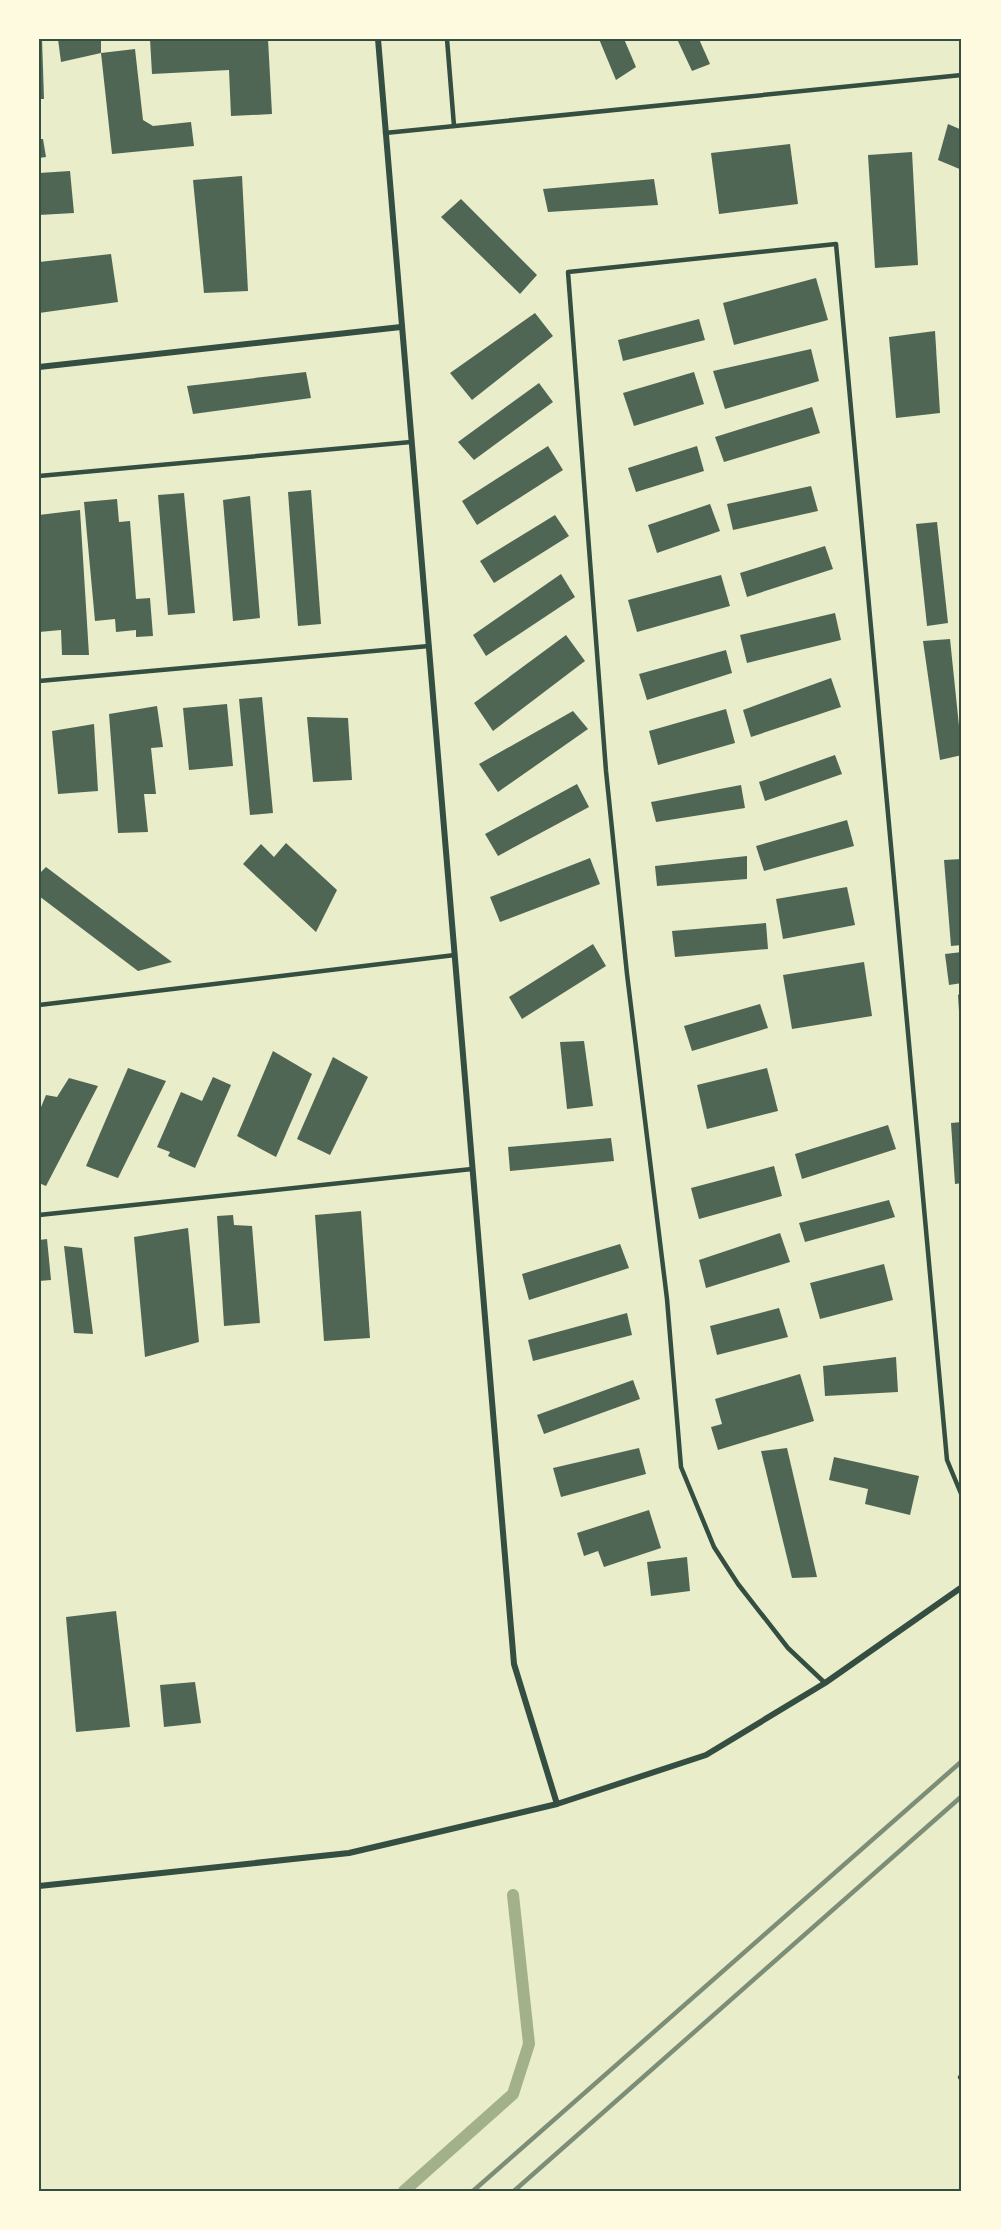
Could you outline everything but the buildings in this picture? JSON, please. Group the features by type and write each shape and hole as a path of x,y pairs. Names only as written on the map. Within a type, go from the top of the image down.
{"street":[{"path":"378,39 514,1664 557,1804"},
{"path":"39,367 401,327"},
{"path":"39,1886 349,1853 557,1804 706,1755 825,1683 962,1587"}],"lane":[{"path":"447,39 454,126"},
{"path":"385,133 962,75"},
{"path":"825,1683 788,1648 738,1584 714,1547 681,1467 667,1299 627,974 606,771 568,272 836,244 947,1460 962,1496"},
{"path":"39,476 411,442"},
{"path":"39,681 429,646"},
{"path":"39,1005 455,955"},
{"path":"39,1215 472,1169"}],"waterway":[{"path":"404,2191 513,2094 529,2044 513,1895"}],"railway":[{"path":"473,2191 962,1761"},
{"path":"514,2191 962,1796"}]}
